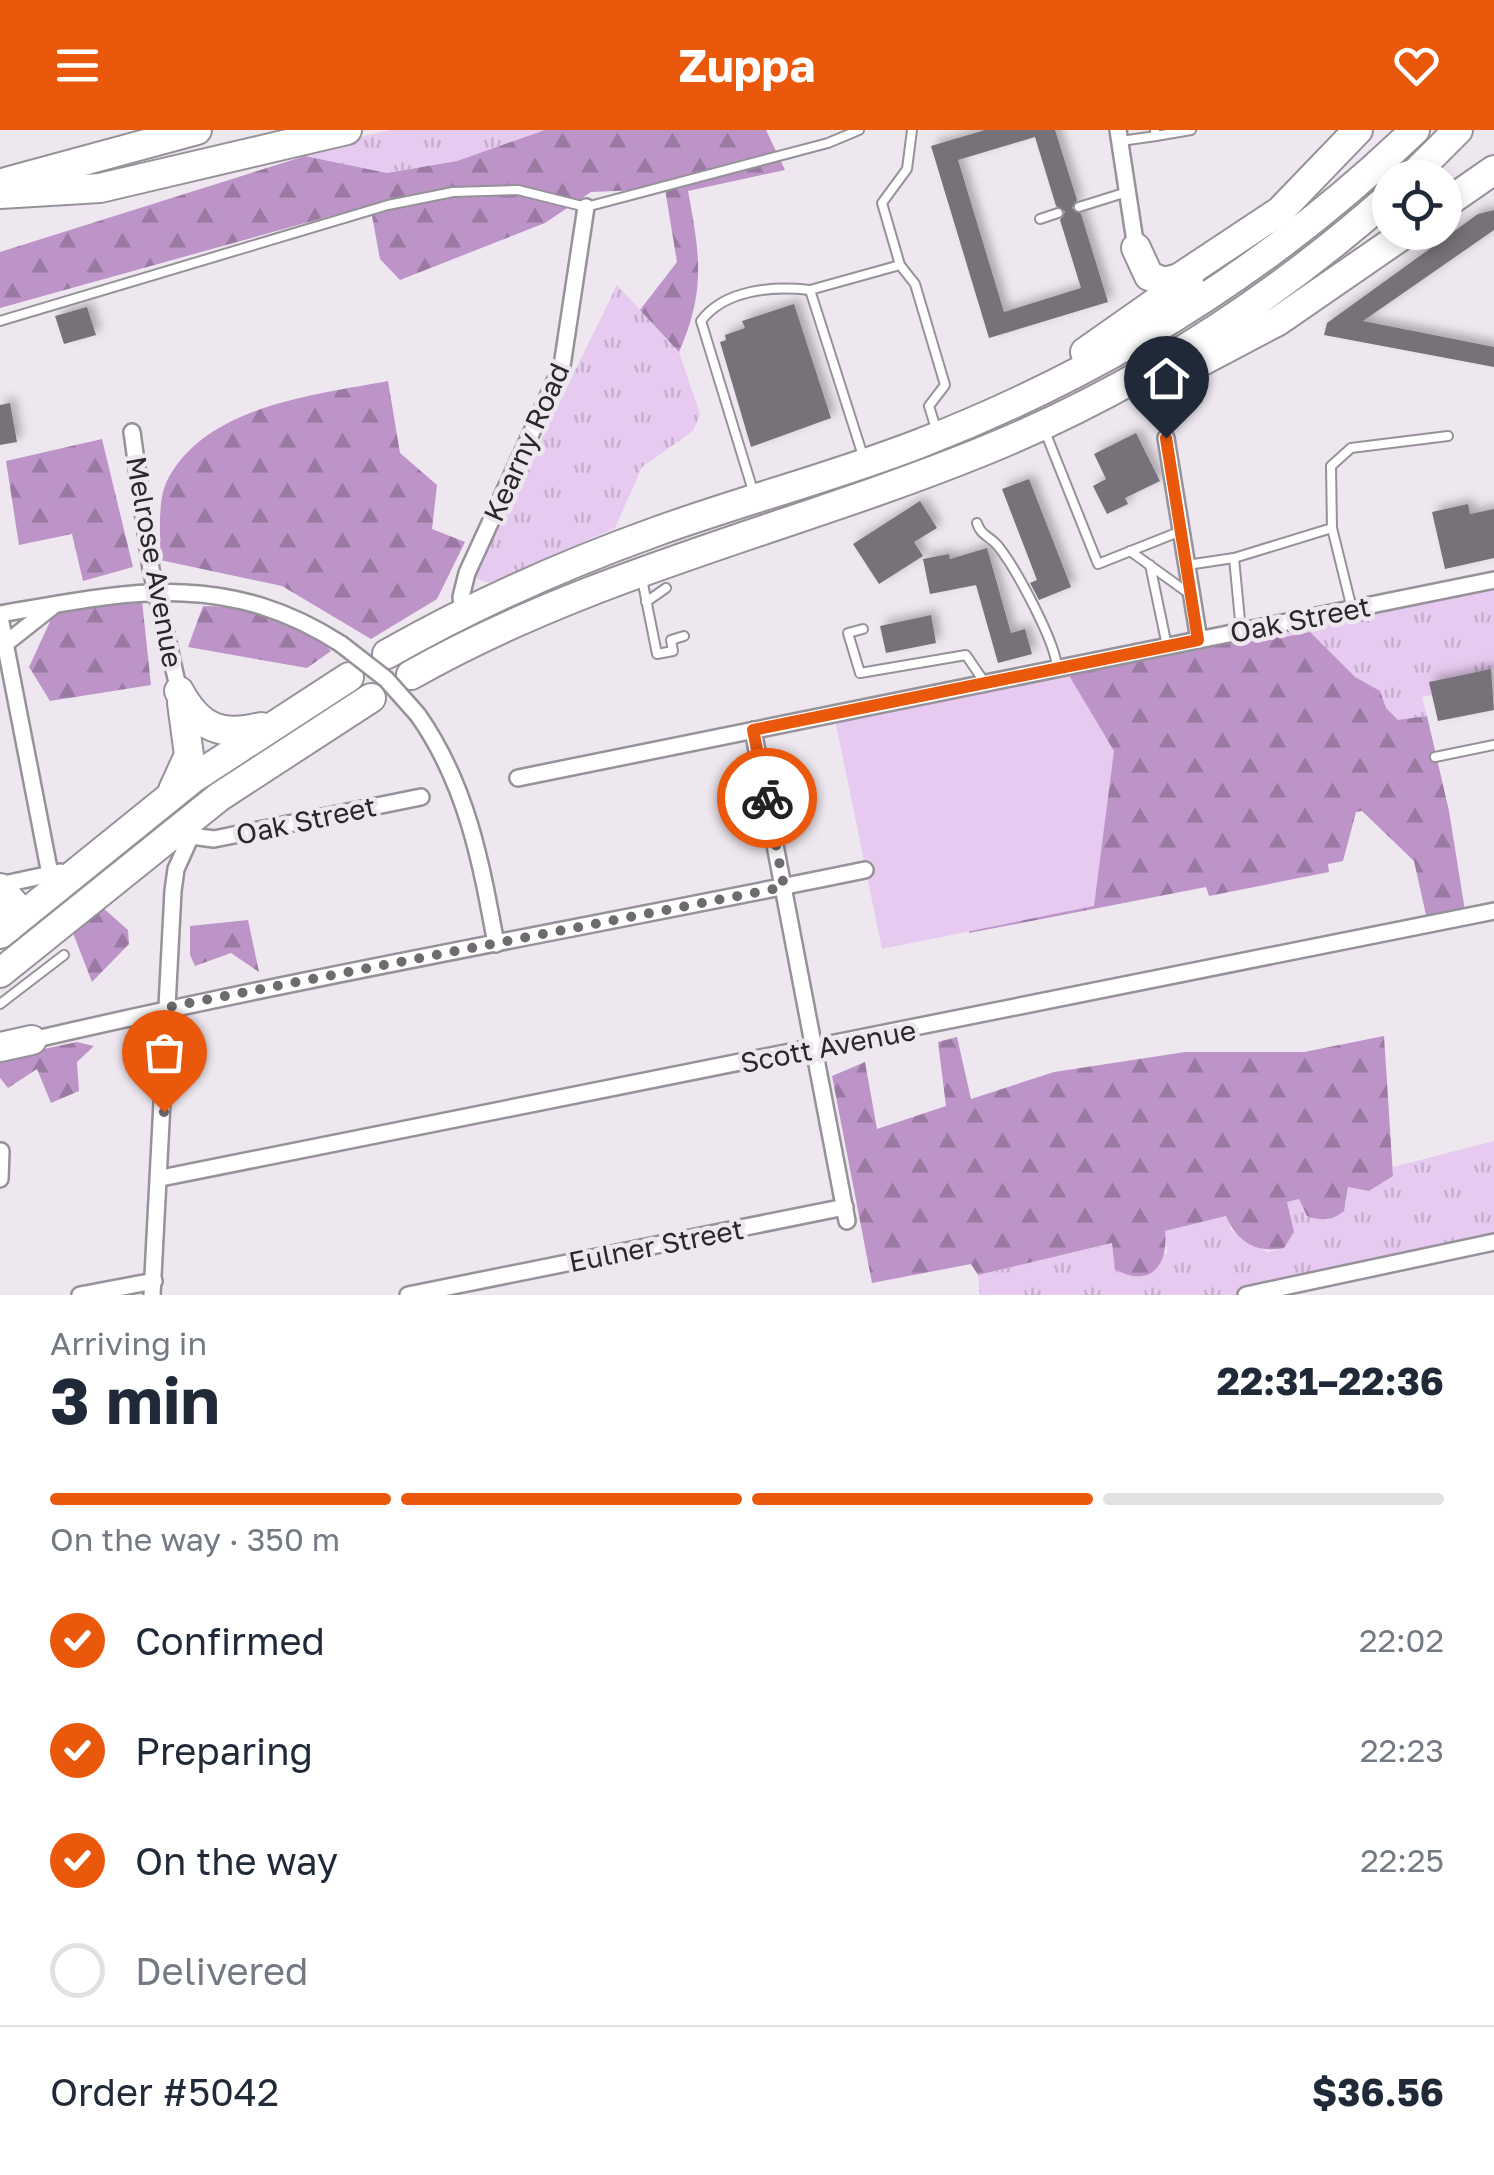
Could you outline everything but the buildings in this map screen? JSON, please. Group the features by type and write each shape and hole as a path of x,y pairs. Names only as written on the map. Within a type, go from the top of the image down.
{"highway":[{"path":"0,184 197,130"},
{"path":"0,194 100,188 347,130"},
{"path":"974,422 1115,332 1295,198 1358,130"},
{"path":"387,654 463,614 630,541 938,436 1086,370 1202,302 1314,220 1415,130"},
{"path":"1428,160 1458,130"},
{"path":"1462,192 1494,170"},
{"path":"411,675 491,633 640,570 914,478 1046,424 1218,328 1296,274 1372,211"},
{"path":"1136,248 1146,272 1159,282 1172,281 1207,263"},
{"path":"1115,332 1134,300 1136,248"},
{"path":"1046,424 1119,404 1246,340 1379,250"},
{"path":"4,931 166,799 276,722 349,677"},
{"path":"179,692 197,718 214,730 240,732 276,722"},
{"path":"166,799 184,772 189,755 179,692"},
{"path":"17,970 219,797 371,698"},
{"path":"191,836 219,797"},
{"path":"0,886 15,904 4,931"},
{"path":"0,1047 32,1040"}],"street":[{"path":"1119,136 1136,248"},
{"name":"Kearny Road","path":"463,614 461,598 467,573 562,366 586,207"},
{"name":"Melrose Avenue","path":"132,432 156,590 179,692"},
{"path":"1166,438 1198,640"},
{"name":"Oak Street","path":"518,778 1494,580"},
{"path":"50,874 0,615 156,590 236,597 291,616 341,644 386,680 418,716 444,756 464,800 496,944"},
{"path":"5,644 61,603"},
{"path":"753,730 816,1048"},
{"name":"Oak Street","path":"191,836 214,839 421,797"},
{"path":"80,1295 153,1288 174,880 191,836"},
{"path":"0,886 78,868"},
{"path":"32,1040 169,1007 865,870"},
{"name":"Scott Avenue","path":"161,1178 1494,911"},
{"name":"Eulner Street","path":"408,1295 846,1214 816,1048"},
{"path":"0,1179 1,1152"},
{"path":"1246,1295 1310,1288 1494,1242"}],"lane":[{"path":"0,321 388,204 453,192 499,190 586,207 828,144 858,130"},
{"path":"912,130 907,168 882,202 900,265 915,284 945,385 928,406 938,436"},
{"path":"1119,136 1191,130"},
{"path":"1079,207 1127,192"},
{"path":"1040,219 1058,213"},
{"path":"756,498 702,321 713,305 774,286 810,290 900,265"},
{"path":"810,290 865,462"},
{"path":"1046,424 1098,564 1181,531"},
{"path":"1352,609 1332,528 1331,466 1351,448 1448,436"},
{"path":"977,523 980,533 997,544 1044,626 1057,653 1057,668"},
{"path":"1186,566 1234,558 1332,528"},
{"path":"1130,551 1191,595"},
{"path":"1234,558 1241,631"},
{"path":"1150,565 1167,646"},
{"path":"640,570 657,654 673,651 671,640 684,636"},
{"path":"646,602 666,588"},
{"path":"863,629 848,633 860,674 966,655 985,683"},
{"path":"1435,757 1494,745"},
{"path":"0,1004 17,970 64,955"}],"green space":[{"path":"390,130 545,130 457,161 387,173 305,156 324,145"},
{"path":"545,130 766,130 785,170 688,191 695,234 697,291 679,352 640,310 677,262 665,189 591,192 545,223 400,280 380,259 370,205 0,308 0,252 305,156 387,173 457,161"},
{"path":"617,285 679,352 700,414 693,431 642,467 615,528 490,583 474,578"},
{"path":"388,381 400,453 437,485 432,529 465,542 437,599 371,639 282,586 160,560 163,491 183,457 206,437 263,408"},
{"path":"102,439 133,567 83,581 72,534 19,545 6,461"},
{"path":"1494,580 1494,669 1430,682 1432,695 1422,697 1427,716 1391,722 1267,626"},
{"path":"97,596 142,601 151,685 50,701 29,667 53,615"},
{"path":"203,606 288,608 331,651 307,668 188,647"},
{"path":"1267,626 1285,637 1310,632 1355,677 1380,691 1386,708 1398,720 1427,716 1449,811 1466,917 1428,924 1414,861 1362,811 1356,812 1343,861 1328,864 1329,872 1209,896 1206,887 969,933 972,881 1072,681 1064,667"},
{"path":"1064,667 1114,751 1094,906 882,949 834,714"},
{"path":"103,908 128,930 129,944 92,982 73,933"},
{"path":"248,920 259,972 231,953 195,966 190,955 190,926"},
{"path":"1384,1036 1393,1176 1369,1191 1348,1187 1344,1211 1331,1218 1307,1216 1299,1199 1287,1202 1294,1232 1284,1248 1265,1249 1249,1244 1235,1232 1226,1216 1165,1231 1164,1254 1155,1270 1147,1275 1127,1275 1115,1269 1112,1243 978,1275 971,1264 872,1283 832,1076 865,1062 877,1129 946,1106 938,1042 957,1037 971,1099 1054,1072 1185,1052 1304,1052"},
{"path":"77,1042 94,1046 77,1062 79,1091 51,1103 37,1069 8,1088 0,1078 0,1058"},
{"path":"1494,1141 1494,1243 1246,1295 980,1295 978,1275 1113,1243 1167,1254 1165,1231 1227,1216 1231,1230 1268,1252 1284,1248 1293,1232 1286,1202 1299,1199 1307,1216 1327,1220 1346,1203 1348,1187 1393,1176 1393,1167"}],"way so far":[{"path":"164,1112 169,1007 784,887 767,798"}],"route":[{"path":"767,798 753,730 1198,640 1166,438"}]}
